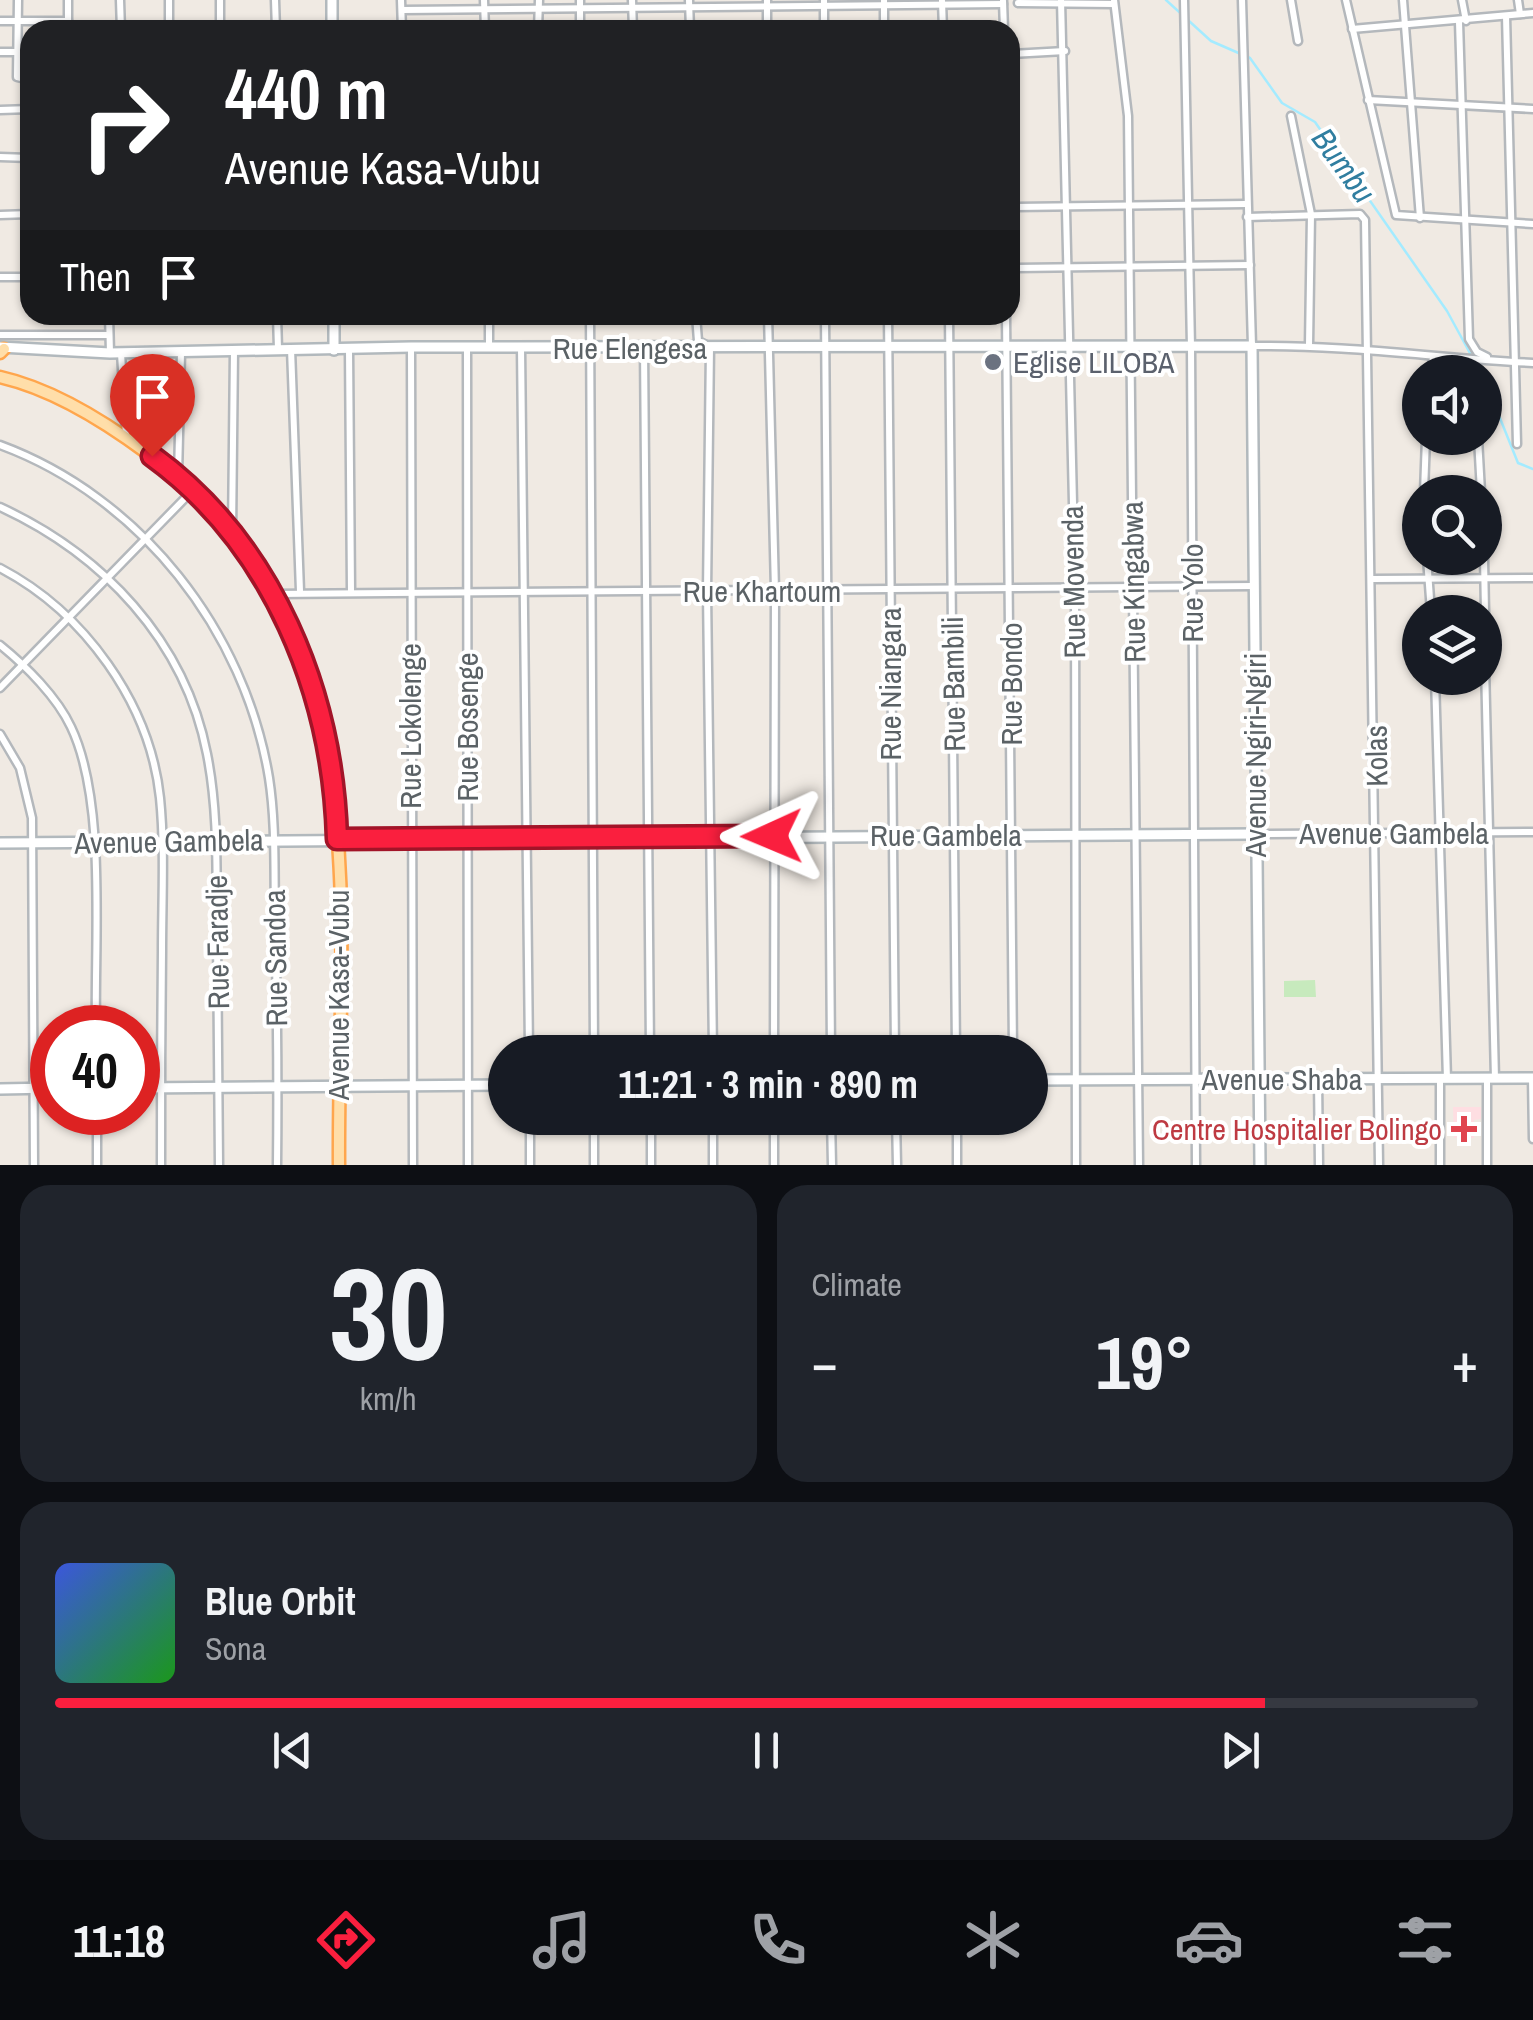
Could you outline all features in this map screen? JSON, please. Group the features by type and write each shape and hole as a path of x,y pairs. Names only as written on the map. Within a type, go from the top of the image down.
{"main road":[{"name":"Avenue Kasa-Vubu","path":"0,374 126,437 194,490 232,534 272,594 310,675 326,732 337,839 339,1165"}],"street":[{"path":"18,0 20,61"},
{"path":"68,0 68,20"},
{"path":"401,0 402,20"},
{"path":"580,0 580,20"},
{"name":"Rue Yolo","path":"1184,0 1186,265 1192,347 1196,1165"},
{"path":"1242,0 1252,346 1366,348 1417,355"},
{"path":"1291,0 1298,40"},
{"path":"1346,0 1395,213 1533,224"},
{"path":"1403,0 1408,25 1420,218"},
{"path":"1462,0 1460,105 1469,339 1484,355"},
{"path":"1518,0 1520,14"},
{"path":"402,10 484,4 539,4 580,10 632,4 1004,2"},
{"name":"Rue Movenda","path":"1061,2 1075,587 1072,834 1076,1165"},
{"path":"1018,3 1114,2"},
{"name":"Rue Kingabwa","path":"1114,2 1127,92 1130,205 1138,1165"},
{"path":"1352,29 1533,13"},
{"path":"1506,16 1518,444"},
{"path":"0,21 18,21"},
{"path":"1020,53 1065,51"},
{"path":"0,52 17,52"},
{"path":"1368,100 1533,109"},
{"path":"1291,116 1312,214 1308,345"},
{"path":"1020,207 1246,204"},
{"path":"1247,217 1312,214"},
{"name":"Kolas","path":"1312,214 1365,217 1374,579 1379,1165"},
{"path":"1020,268 1250,266"},
{"path":"110,325 126,437"},
{"path":"277,325 278,349"},
{"path":"334,325 334,350"},
{"path":"489,325 489,348"},
{"path":"590,325 594,1035"},
{"path":"697,325 698,341 710,347 707,592 712,1035"},
{"path":"768,325 775,590 774,1035"},
{"path":"825,325 831,1035"},
{"name":"Rue Niangara","path":"888,325 895,1035"},
{"name":"Rue Bambili","path":"949,325 956,1035"},
{"name":"Rue Bondo","path":"1006,325 1013,1035"},
{"path":"0,335 110,335"},
{"name":"Rue Elengesa","path":"3,350 181,353 411,348 1252,346"},
{"name":"Avenue Ngiri-Ngiri","path":"1252,346 1260,1165"},
{"name":"Rue Lokolenge","path":"411,348 409,838 413,1165"},
{"name":"Rue Bosenge","path":"467,348 468,1165"},
{"path":"521,348 529,1035"},
{"path":"644,348 650,1035"},
{"path":"291,349 300,591"},
{"path":"232,534 234,350"},
{"path":"349,350 351,591"},
{"path":"178,476 181,353"},
{"path":"1502,361 1533,363"},
{"name":"Rue Sandoa","path":"0,446 77,486 146,538 200,606 244,687 270,781 277,1165"},
{"path":"0,688 194,490"},
{"name":"Rue Faradje","path":"0,507 48,529 109,578 152,630 194,711 206,751 216,842 219,1165"},
{"path":"0,568 31,586 69,619 107,664 138,721 158,786 162,842 161,1165"},
{"path":"1484,577 1484,595"},
{"path":"1428,578 1430,595"},
{"path":"1374,579 1533,578"},
{"name":"Rue Khartoum","path":"272,594 1253,586"},
{"path":"0,645 22,665 70,725 86,778 92,842 96,1005"},
{"path":"1436,695 1442,832 1444,1079 1440,1165"},
{"path":"1486,695 1491,1079 1487,1165"},
{"path":"0,734 16,758 27,791 33,842 34,1005"},
{"name":"Avenue Gambela","path":"1255,834 1533,832"},
{"name":"Rue Gambela","path":"337,839 1255,834"},
{"name":"Avenue Gambela","path":"0,843 337,839"},
{"path":"1532,1078 1533,1140"},
{"name":"Avenue Shaba","path":"1048,1080 1532,1078"},
{"path":"1318,1079 1319,1165"},
{"path":"160,1088 488,1084"},
{"path":"0,1089 30,1088"},
{"path":"34,1135 34,1165"},
{"path":"97,1135 97,1165"},
{"path":"530,1135 530,1165"},
{"path":"594,1135 594,1165"},
{"path":"650,1135 651,1165"},
{"path":"713,1135 713,1165"},
{"path":"774,1135 774,1165"},
{"path":"831,1135 832,1165"},
{"path":"896,1135 896,1165"},
{"path":"957,1135 957,1165"}],"shaded area":[{"name":"Centre Hospitalier Bolingo","path":"1453,1107 1481,1107 1481,1119 1474,1120 1474,1138 1454,1138"}],"green space":[{"path":"1315,980 1316,997 1284,997 1284,981"}],"waterway":[{"name":"Bumbu","path":"1166,0 1211,41 1250,58 1282,103 1315,122 1447,311 1471,355"},
{"name":"Bumbu","path":"1502,423 1518,463 1533,469"}],"place":[{"name":"Eglise LILOBA","path":"993,362"},
{"name":"Centre Hospitalier Bolingo","path":"1464,1129"}],"route":[{"path":"152,456 194,490 232,534 272,594 294,638 310,675 326,732 337,839 772,836"}]}
